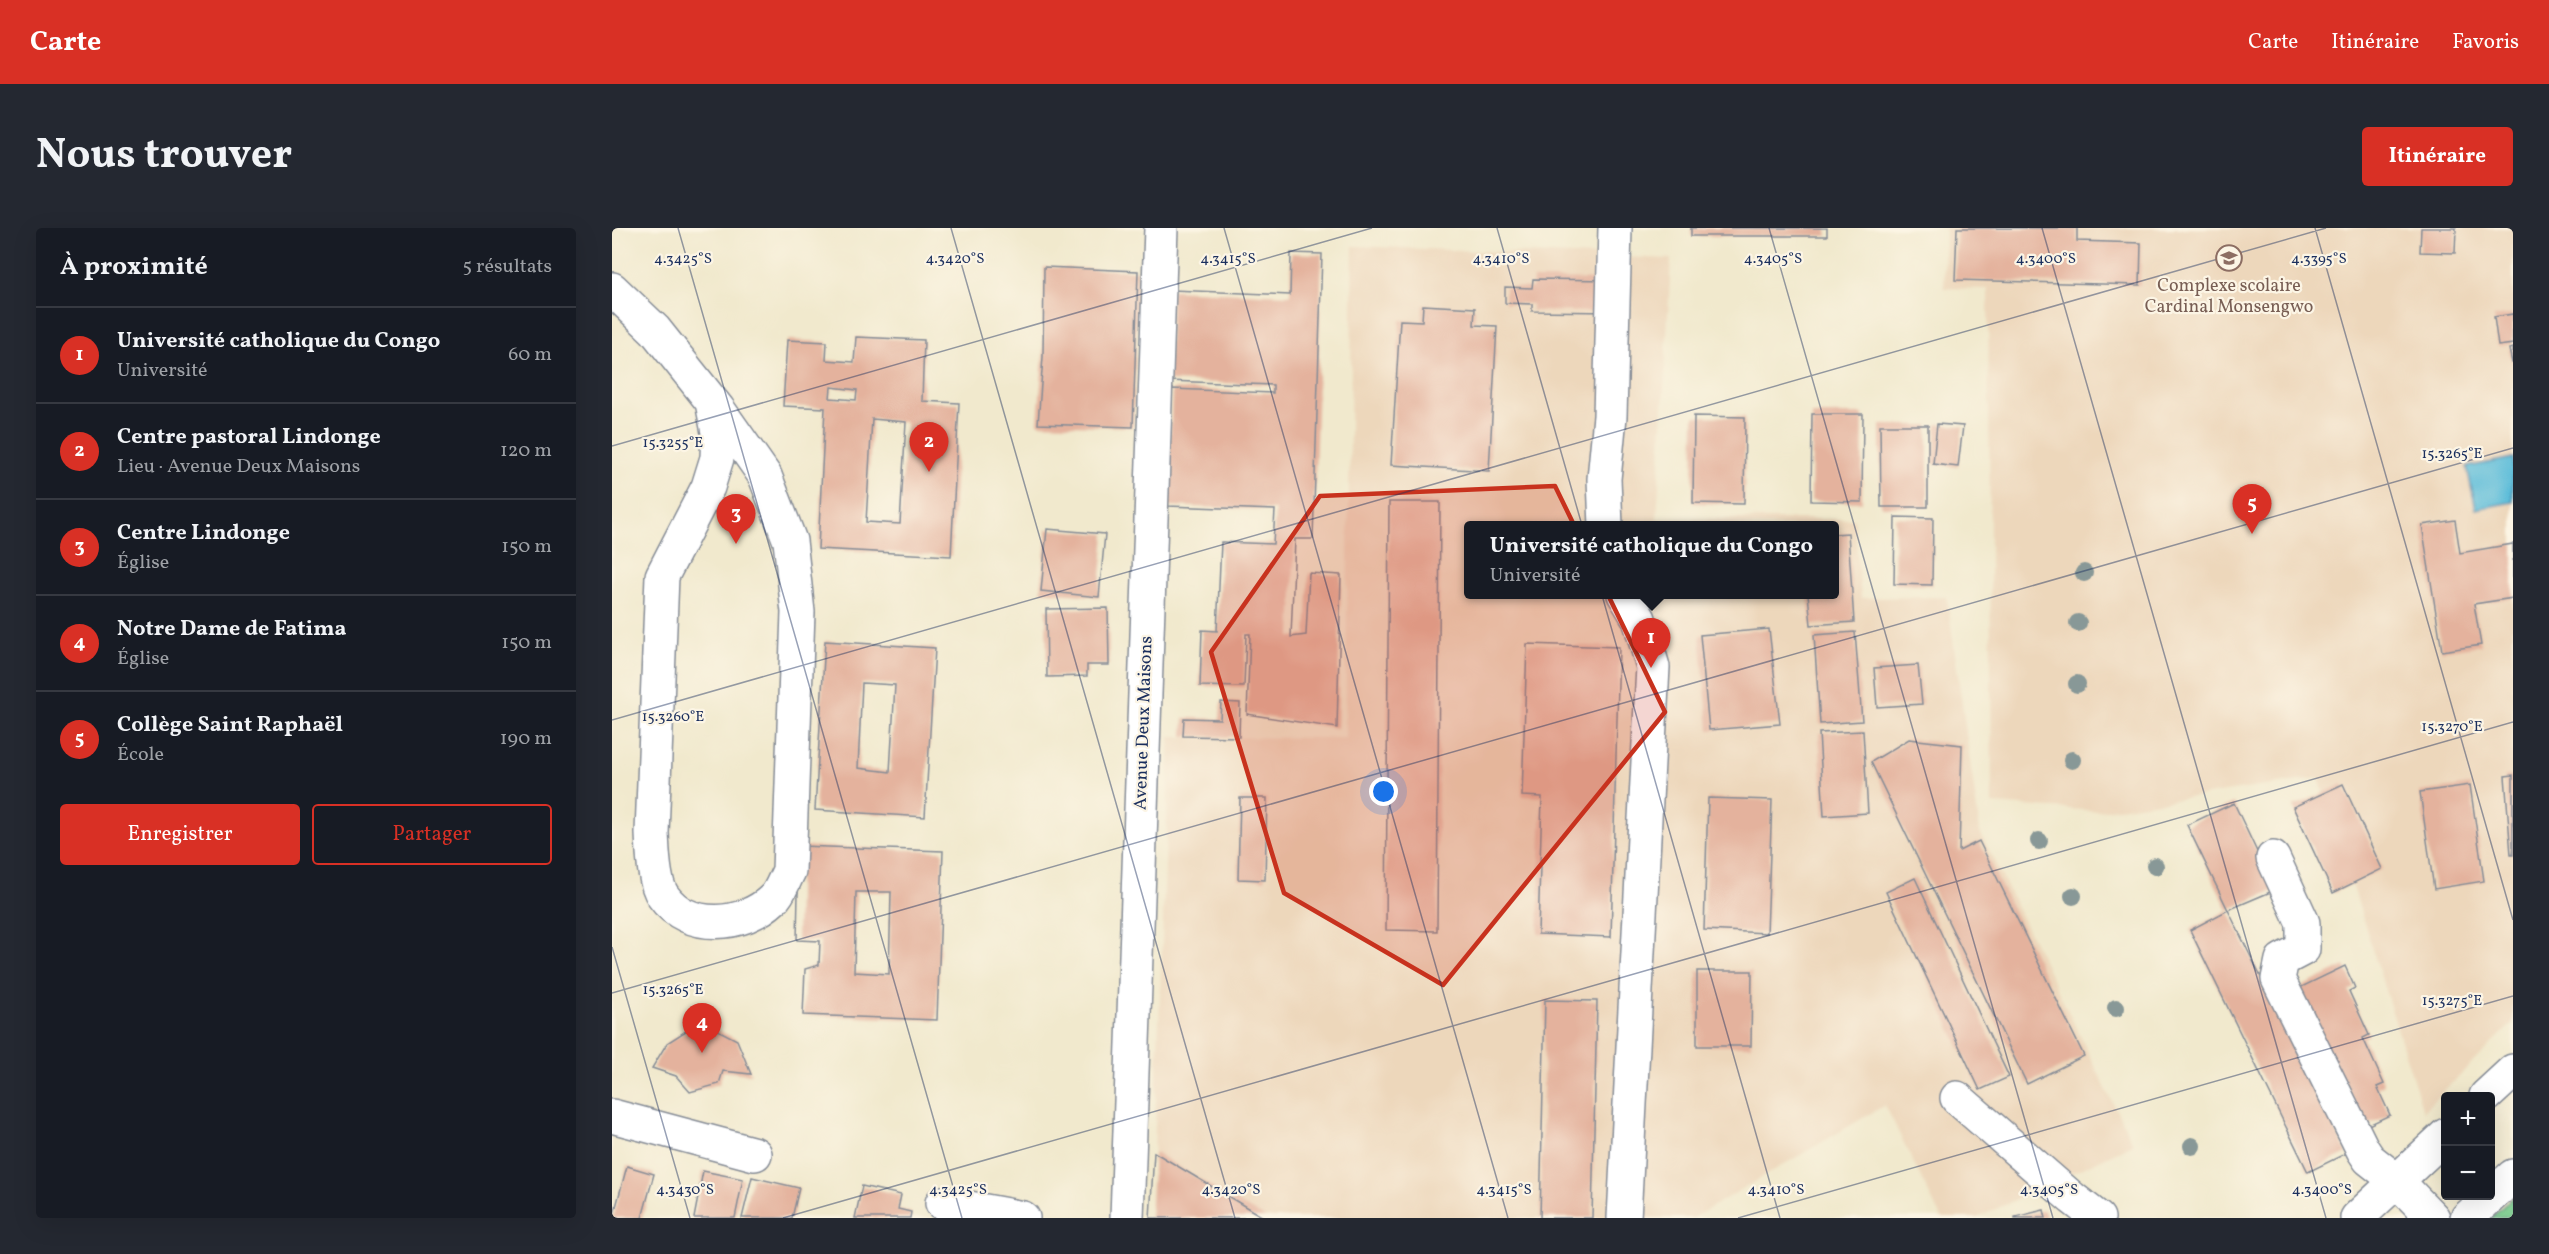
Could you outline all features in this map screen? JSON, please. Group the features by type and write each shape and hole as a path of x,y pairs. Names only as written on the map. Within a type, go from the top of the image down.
{"street":[{"name":"Avenue Deux Maisons","path":"1127,1218 1161,228"},
{"path":"1606,521 1604,479 1610,416 1615,228"},
{"path":"612,289 655,330 712,402 765,476 790,541 798,612 789,872 775,898 753,914 706,923 684,914 663,896 654,865 652,833 662,576 708,487 714,468 718,432 712,402"},
{"path":"1624,1218 1653,667 1639,619 1627,599"},
{"path":"2273,858 2303,923 2303,949 2282,960 2278,979 2363,1150 2369,1159 2397,1181 2433,1218"},
{"path":"2490,1092 2513,1071"},
{"path":"1956,1098 2098,1218"},
{"path":"612,1116 755,1154"},
{"path":"2357,1218 2441,1139"},
{"path":"2467,1218 2513,1176"},
{"path":"942,1203 1023,1218"}],"highlighted area":[{"path":"1555,486 1665,712 1443,985 1284,893 1211,652 1320,496"}],"shaded area":[{"path":"1945,228 2513,228 2513,1023 2423,1111 2319,778 2099,811 1992,804 1988,289 1944,288"},
{"path":"1353,246 1671,259 1657,519 1854,519 1861,598 1947,597 1980,832 2133,1144 1977,1218 1941,1218 1885,1105 1693,1218 1265,1218 1154,1152 1170,737 1345,738"}],"green space":[{"path":"2513,1197 2513,1218 2490,1218"}],"water":[{"path":"2513,458 2513,502 2476,509 2467,467"}],"building":[{"path":"1691,228 1827,228 1827,236 1691,236"},
{"path":"1957,228 2077,228 2077,241 2141,243 2140,285 1955,280"},
{"path":"2421,228 2456,228 2455,253 2420,252"},
{"path":"1291,253 1322,254 1313,539 1295,539 1291,637 1306,635 1309,573 1341,575 1337,728 1247,714 1250,634 1246,634 1244,687 1200,686 1202,630 1217,631 1221,542 1273,544 1275,510 1168,506 1172,389 1273,393 1273,385 1168,381 1172,290 1290,295"},
{"path":"1044,267 1138,271 1133,427 1038,424 1043,357"},
{"path":"1533,279 1613,280 1612,312 1532,311 1532,304 1505,303 1505,287 1532,288"},
{"path":"1423,305 1475,308 1474,325 1497,326 1489,471 1391,465 1400,320 1422,321"},
{"path":"2513,314 2513,344 2498,346 2494,317"},
{"path":"856,337 924,340 922,401 959,403 951,556 818,549 825,408 783,406 787,340 827,342 826,360 854,362","holes":["831,387 857,390 856,400 830,398","872,419 906,422 900,524 866,522"]},
{"path":"2513,348 2513,363 2512,363 2509,349"},
{"path":"1812,414 1863,414 1862,502 1811,501"},
{"path":"1694,416 1745,417 1744,504 1693,503"},
{"path":"1937,424 1963,426 1958,467 1933,464"},
{"path":"1880,425 1928,425 1928,507 1881,507"},
{"path":"1389,502 1440,502 1437,931 1386,930"},
{"path":"1895,517 1933,518 1932,585 1894,584"},
{"path":"2455,520 2460,553 2513,544 2513,598 2474,604 2481,645 2442,651 2422,525"},
{"path":"1047,529 1105,534 1099,597 1041,591"},
{"path":"1848,533 1854,622 1811,625 1808,599 1839,599 1839,534"},
{"path":"1108,608 1109,665 1087,665 1087,676 1047,677 1046,609"},
{"path":"1769,629 1780,724 1709,730 1700,635"},
{"path":"1855,632 1862,721 1820,724 1814,635"},
{"path":"825,641 935,648 925,817 815,810","holes":["862,683 895,685 890,772 858,768"]},
{"path":"1527,644 1619,647 1611,937 1538,934 1542,797 1522,796"},
{"path":"1918,665 1922,704 1877,707 1874,668"},
{"path":"1221,702 1240,703 1239,737 1183,736 1184,718 1220,719"},
{"path":"1863,731 1868,813 1824,816 1819,733"},
{"path":"1909,739 1962,745 1959,851 1979,841 2084,1056 2027,1084 1871,762"},
{"path":"2513,775 2513,855 2511,855 2505,776"},
{"path":"2343,784 2382,869 2333,893 2293,807"},
{"path":"2470,785 2484,881 2434,889 2420,792"},
{"path":"1240,798 1267,798 1265,880 1238,879"},
{"path":"1708,798 1772,800 1767,933 1704,930"},
{"path":"2234,803 2275,890 2228,910 2187,825"},
{"path":"799,846 943,851 937,1020 803,1015 805,969 819,965 820,941 797,940","holes":["856,892 891,892 889,974 854,972"]},
{"path":"1915,878 2009,1077 1980,1090 1886,892"},
{"path":"2228,910 2347,1153 2308,1172 2190,930"},
{"path":"2345,966 2355,988 2349,991 2369,1035 2363,1038 2384,1084 2377,1087 2390,1115 2356,1131 2295,990"},
{"path":"1697,971 1752,971 1751,1046 1697,1046"},
{"path":"1545,1000 1597,1001 1592,1218 1540,1218"},
{"path":"712,1027 737,1040 751,1074 723,1071 719,1084 690,1092 676,1076 652,1068 667,1043 689,1029"},
{"path":"1154,1152 1251,1210 1265,1218 1150,1218"},
{"path":"627,1166 654,1174 642,1218 613,1218"},
{"path":"703,1171 743,1179 735,1218 694,1218"},
{"path":"752,1177 799,1188 792,1218 742,1218"},
{"path":"862,1186 901,1195 898,1209 911,1212 910,1218 855,1218"},
{"path":"2044,1210 2046,1218 2015,1218 2015,1217"}],"place":[{"name":"Complexe scolaire Cardinal Monsengwo","path":"2229,258"},
{"name":"Centre pastoral Lindonge","path":"929,472"},
{"name":"Collège Saint Raphaël","path":"2252,534"},
{"name":"Centre Lindonge","path":"736,544"},
{"name":"Université catholique du Congo","path":"1651,668"},
{"name":"Notre Dame de Fatima","path":"702,1053"}]}
